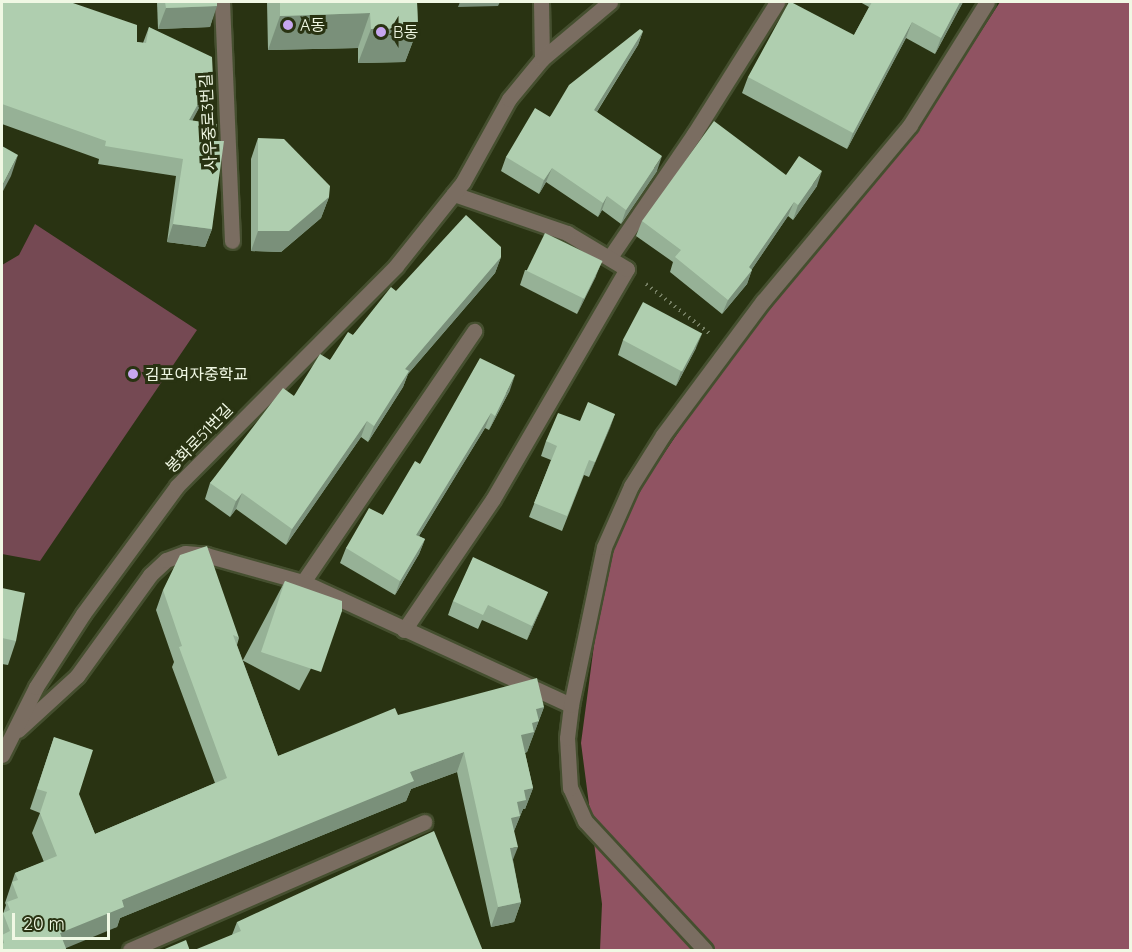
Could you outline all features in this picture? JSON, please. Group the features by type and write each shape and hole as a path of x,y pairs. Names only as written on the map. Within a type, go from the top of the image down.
{"lane":[{"name":"사우중로3번길","path":"222,2 232,241"},
{"path":"540,2 542,59"},
{"name":"봉화로51번길","path":"2,755 9,738 83,614 177,486 396,266 454,194 509,99 542,59 610,2"},
{"path":"610,257 694,134 777,2"},
{"path":"705,951 614,856 576,804 567,767 571,705 594,584 615,516 663,435 727,347 910,125 987,2"},
{"path":"404,630 494,499 627,269 567,233 454,194"},
{"path":"303,582 474,331"},
{"name":"봉화로51번길","path":"9,738 77,676 150,575 166,560 185,553 206,555 303,582 571,705"},
{"path":"130,951 424,822"}],"path":[{"path":"627,269 727,347"}],"shaded area":[{"path":"1000,2 1130,2 1130,950 600,950 602,904 581,743 602,585 617,535 644,483 732,353 916,132"},
{"path":"35,224 197,330 40,561 2,554 2,265 19,255"}],"building":[{"path":"2,2 70,2 137,25 137,42 146,43 149,27 212,57 213,77 189,120 217,124 214,141 224,141 212,229 173,224 183,159 105,146 106,141 2,104"},
{"path":"165,2 217,2 217,6 166,8"},
{"path":"280,2 417,2 418,28 371,29 370,13 280,16"},
{"path":"789,2 854,35 872,2 960,2 941,38 912,22 853,133 748,77"},
{"path":"640,29 643,31 594,110 662,156 626,210 607,196 603,203 552,168 544,180 506,157 535,108 550,117 569,85"},
{"path":"714,121 786,175 799,156 822,171 798,205 794,202 749,267 752,270 728,300 675,257 681,250 642,221"},
{"path":"258,138 284,139 330,186 329,197 289,231 258,231"},
{"path":"2,146 18,155 2,186"},
{"path":"466,215 501,247 501,257 405,369 409,371 374,426 367,421 292,529 242,493 236,501 210,483 283,388 294,396 320,354 330,360 348,332 353,335 391,287 396,291"},
{"path":"545,233 603,261 584,299 527,271"},
{"path":"643,302 702,333 682,371 623,340"},
{"path":"480,358 515,375 495,416 491,413 416,535 425,539 400,581 346,548 369,508 383,515 415,461 420,464"},
{"path":"588,402 615,414 595,462 589,460 567,516 534,503 557,446 546,441 558,413 580,421"},
{"path":"207,546 239,638 233,635 278,756 395,708 398,715 537,678 544,707 536,709 539,721 532,723 534,732 521,735 533,788 524,790 526,800 517,802 520,816 511,818 518,847 510,848 521,902 498,907 464,752 410,772 414,781 122,900 124,907 60,933 67,951 2,951 4,943 2,935 10,931 3,913 10,910 7,902 18,898 12,882 18,880 15,873 57,856 40,813 47,792 37,789 54,737 93,750 79,794 95,834 227,778 179,647 182,646 163,590 180,555"},
{"path":"473,557 548,592 532,626 488,605 483,615 453,601"},
{"path":"285,581 342,601 342,611 321,672 261,652"},
{"path":"2,588 25,593 16,641 2,638"},
{"path":"434,831 483,951 192,951 241,931 237,922"},
{"path":"186,940 190,951 160,951"}],"place":[{"name":"A동","path":"288,25"},
{"name":"B동","path":"381,32"},
{"name":"김포여자중학교","path":"133,374"}]}
